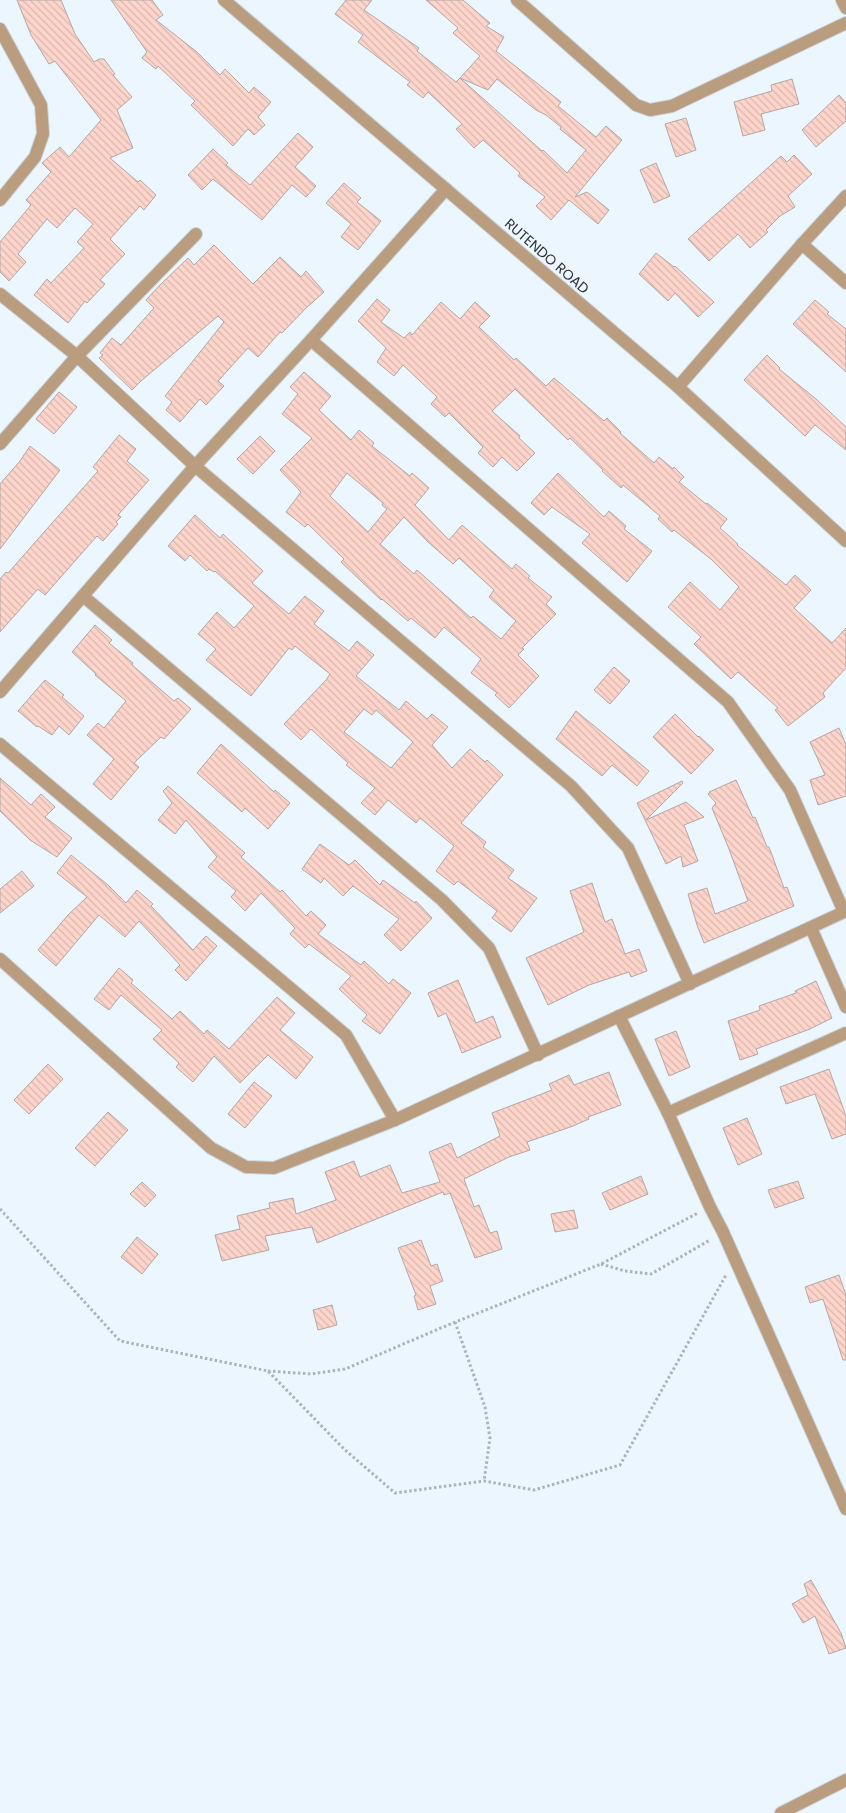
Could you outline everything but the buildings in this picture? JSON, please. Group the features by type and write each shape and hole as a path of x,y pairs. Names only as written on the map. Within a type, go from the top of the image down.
{"street":[{"name":"RUTENDO ROAD","path":"224,0 678,387 846,541"},
{"path":"517,0 636,105 650,110 672,106 846,24"},
{"path":"842,0 846,8"},
{"path":"0,30 40,105 43,134 35,157 0,200"},
{"path":"0,692 195,466 446,189"},
{"path":"678,387 846,196"},
{"path":"0,444 77,356 196,234"},
{"path":"802,244 846,283"},
{"path":"0,294 77,356 195,466 570,786 628,848 690,984"},
{"path":"0,958 211,1148 246,1167 274,1168 396,1120 845,911 790,790 728,702 311,340"},
{"path":"82,596 442,900 489,948 538,1055"},
{"path":"0,744 346,1035 396,1120"},
{"path":"810,928 846,1007"},
{"path":"619,1016 668,1113 723,1232 846,1509"},
{"path":"668,1113 846,1034"},
{"path":"781,1813 846,1780"}],"path":[{"path":"0,1209 120,1341 268,1371 311,1374 345,1369 455,1322 601,1264 710,1207"},
{"path":"601,1264 625,1271 651,1274 723,1232"},
{"path":"268,1371 344,1449 395,1493 484,1481 534,1490 620,1465 735,1259"},
{"path":"455,1322 485,1407 490,1438 484,1481"}]}
